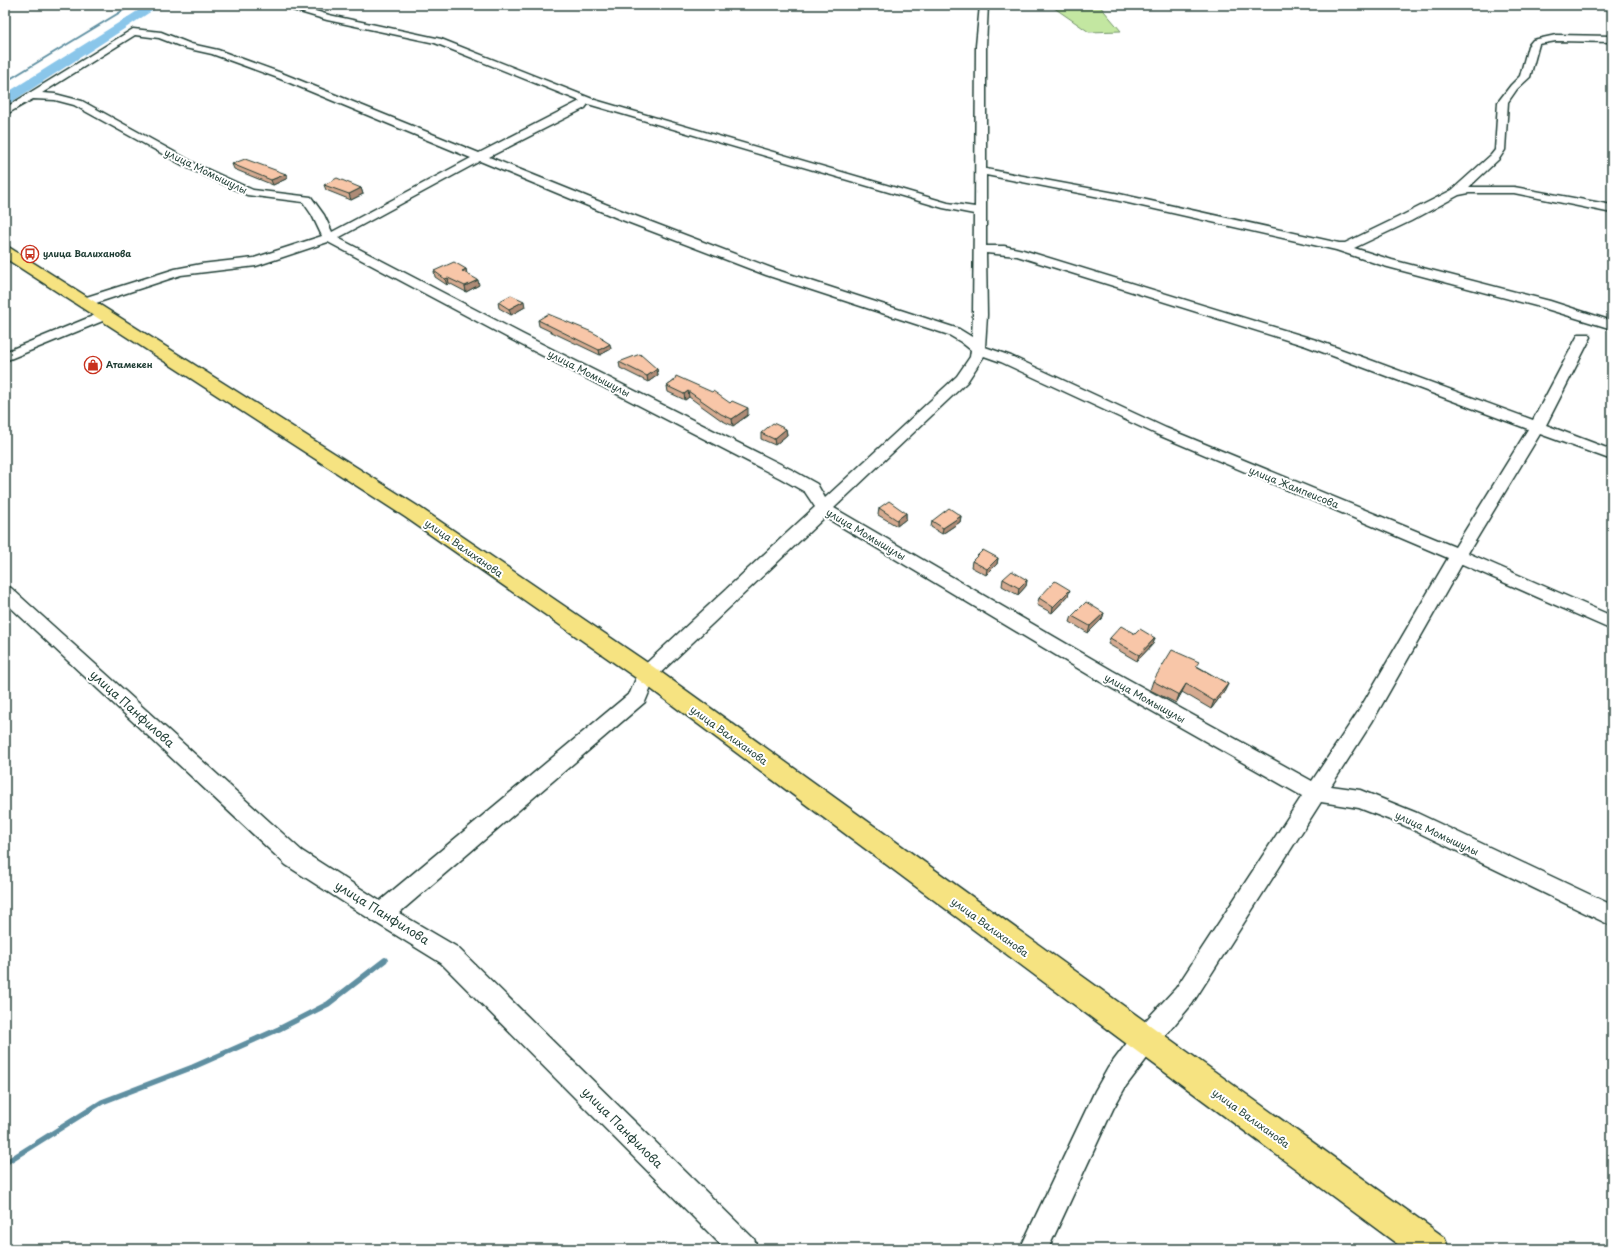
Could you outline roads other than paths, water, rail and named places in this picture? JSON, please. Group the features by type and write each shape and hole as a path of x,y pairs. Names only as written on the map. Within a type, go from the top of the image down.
{"main road":[{"name":"улица Валиханова","path":"5,251 412,512 647,674 1144,1040 1432,1249"}],"street":[{"path":"299,5 296,8 327,18 438,40 587,100 947,206 980,211"},
{"path":"381,914 638,697 647,674 962,379 977,357 980,315 981,46 984,5"},
{"path":"5,112 133,32 161,35 188,46 215,52 281,76 621,215 770,272 954,332 966,339 977,349"},
{"path":"1339,247 1348,246 1407,218 1456,192 1496,157 1500,150 1504,102 1514,87 1525,77 1533,46 1536,42 1556,38 1612,40"},
{"name":"улица Момышулы","path":"30,96 56,97 78,103 192,166 251,193 307,199 318,215 329,238 517,337 811,488 824,509 1106,676 1315,793 1360,798 1410,819 1612,916"},
{"path":"85,302 178,272 256,262 329,238 480,157 581,106 587,100"},
{"path":"980,171 1104,194 1339,247 1388,263 1545,304 1612,325"},
{"path":"1456,192 1469,190 1514,190 1612,209"},
{"path":"980,250 1004,250 1019,253 1311,343 1612,455"},
{"path":"5,357 105,315"},
{"path":"1034,1249 1104,1100 1144,1040 1184,996 1365,717 1458,556 1537,427 1584,337"},
{"name":"улица Жампеисова","path":"977,349 1006,358 1161,431 1458,556 1612,623"},
{"name":"улица Панфилова","path":"5,592 294,858 381,914 449,955 744,1249"}],"waterway":[{"path":"5,82 132,5"},
{"path":"5,100 155,5"},
{"path":"5,1163 102,1102 193,1067 279,1029 328,1004 385,960"}],"place":[{"name":"улица Валиханова","path":"30,254"},
{"name":"Атамекен","path":"93,365"}]}
